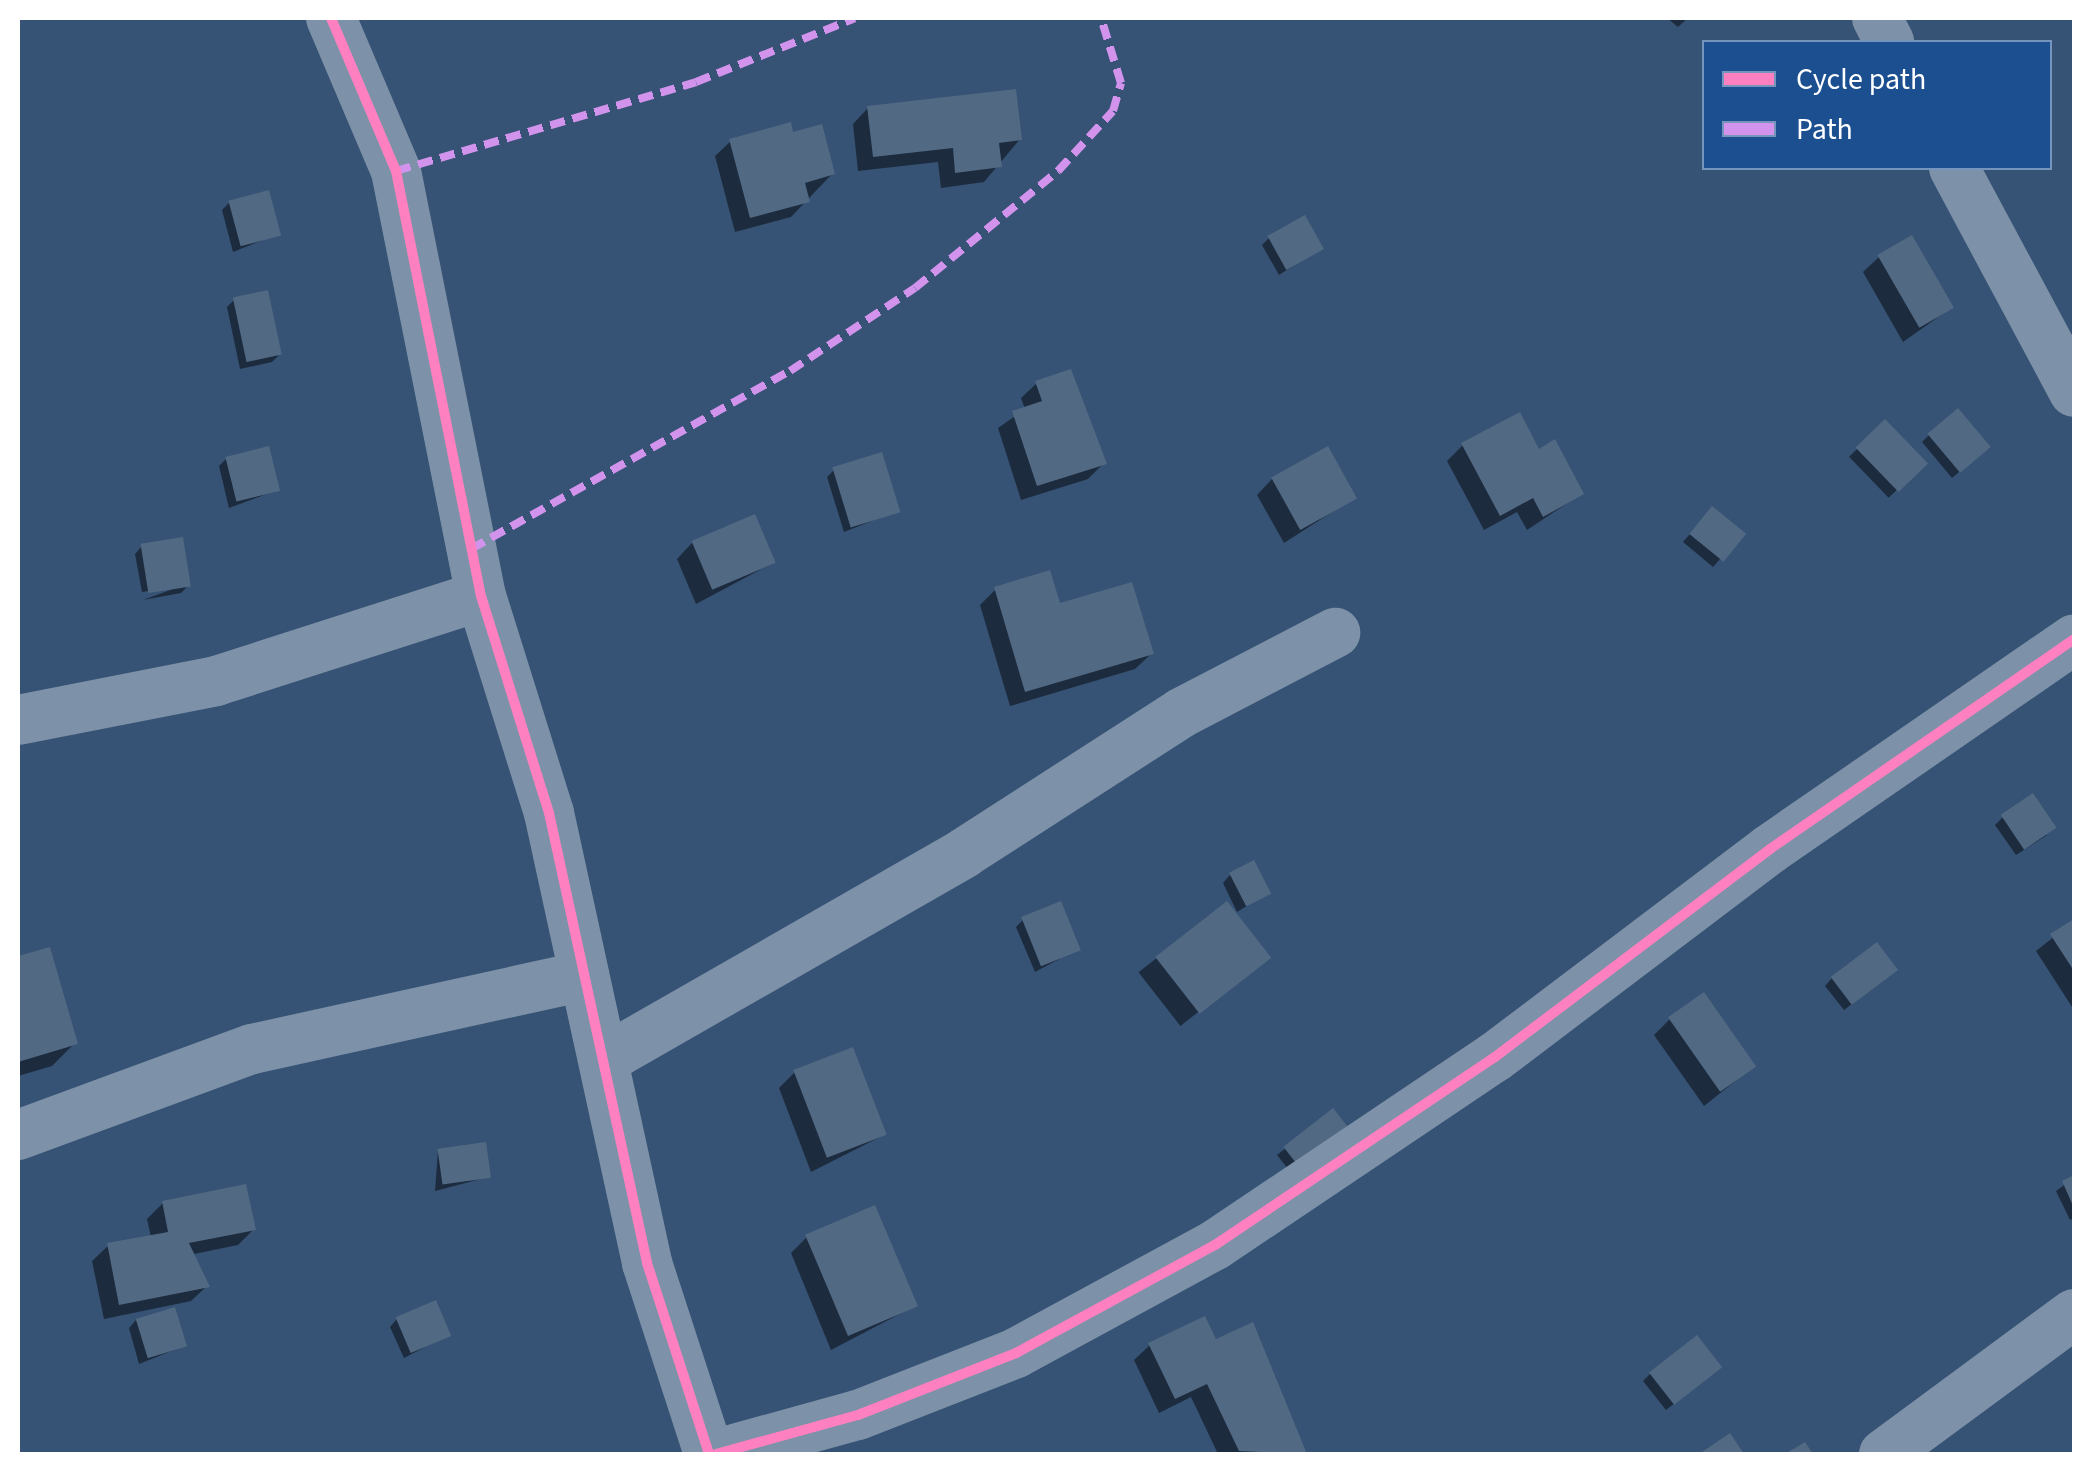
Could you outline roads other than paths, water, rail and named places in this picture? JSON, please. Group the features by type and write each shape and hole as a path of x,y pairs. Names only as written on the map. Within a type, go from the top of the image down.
{"street":[{"path":"331,18 396,171 481,596 549,813 652,1280 708,1454"},
{"path":"1955,170 2055,310 2074,392"},
{"path":"18,720 216,681 481,596"},
{"path":"604,1059 964,853 1181,713 1335,633"},
{"path":"716,1454 858,1415 1016,1353 1215,1245 1495,1057 1770,848 2074,640"},
{"path":"18,1135 252,1049 584,976"},
{"path":"1884,1454 2074,1314"}]}
